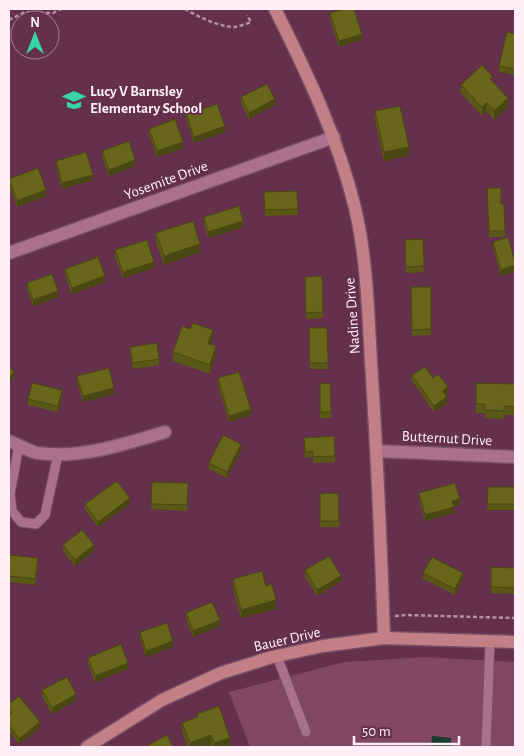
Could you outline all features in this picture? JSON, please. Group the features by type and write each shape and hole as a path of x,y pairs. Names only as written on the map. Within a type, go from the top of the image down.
{"street":[{"name":"Nadine Drive","path":"275,9 302,64 334,138 355,208 365,262 377,450 384,638"},
{"name":"Yosemite Drive","path":"9,253 334,138"},
{"path":"14,443 35,452 73,454 121,445 166,432"},
{"name":"Butternut Drive","path":"377,450 515,457"},
{"name":"Bauer Drive","path":"87,747 162,700 221,673 277,656 323,646 384,638 515,642"}],"lane":[{"path":"14,443 10,494 12,511 21,522 36,524 45,515 58,454"},
{"path":"486,747 490,641"},
{"path":"277,656 306,732"}],"path":[{"path":"9,20 25,12 53,13 61,9"},
{"path":"185,9 218,24 235,27 251,22 247,15"},
{"path":"383,618 406,615 515,618"}],"shaded area":[{"path":"425,657 515,662 515,747 250,747 229,692 344,662"},
{"path":"432,736 451,738 451,747 431,747"}],"building":[{"path":"344,9 354,9 362,34 339,41 330,13"},
{"path":"507,32 515,34 515,69 499,66"},
{"path":"482,65 493,77 490,79 508,98 494,111 487,103 482,107 461,85"},
{"path":"267,84 275,99 249,113 241,97"},
{"path":"192,104 195,112 217,104 225,126 194,137 184,106"},
{"path":"400,106 409,147 384,152 375,111"},
{"path":"175,119 183,142 157,151 149,129"},
{"path":"129,141 135,160 109,170 102,151"},
{"path":"86,152 93,175 62,183 56,161"},
{"path":"38,168 46,190 17,201 9,179"},
{"path":"487,188 501,188 501,204 504,204 505,231 489,231"},
{"path":"297,191 298,209 265,210 264,192"},
{"path":"239,206 243,221 208,232 204,217"},
{"path":"193,221 200,244 164,256 156,233"},
{"path":"508,237 515,265 501,270 493,242"},
{"path":"423,239 424,266 406,267 405,240"},
{"path":"147,240 154,262 123,272 115,250"},
{"path":"98,257 105,276 72,288 65,269"},
{"path":"52,274 58,291 33,300 27,283"},
{"path":"322,276 323,312 306,313 305,277"},
{"path":"411,287 431,287 431,329 412,330"},
{"path":"193,323 213,330 208,344 216,346 210,365 173,352 182,326 190,329"},
{"path":"309,328 327,328 328,363 310,363"},
{"path":"157,343 159,359 133,363 130,347"},
{"path":"9,366 14,372 9,377"},
{"path":"425,367 433,378 438,374 448,387 443,391 447,397 434,406 412,375"},
{"path":"109,368 114,388 83,396 77,376"},
{"path":"239,372 251,409 229,416 218,378"},
{"path":"32,383 62,390 58,406 28,399"},
{"path":"330,383 331,412 320,412 320,384"},
{"path":"476,383 515,384 515,407 504,406 504,411 485,410 485,404 476,404"},
{"path":"223,435 241,444 227,472 209,463"},
{"path":"334,436 335,456 313,457 313,451 305,452 304,438"},
{"path":"117,481 130,498 98,522 85,504"},
{"path":"152,482 188,483 187,505 151,504"},
{"path":"455,483 460,499 452,501 454,507 425,515 419,493"},
{"path":"488,487 515,487 515,504 487,504"},
{"path":"338,493 339,521 320,521 320,494"},
{"path":"82,530 94,545 75,560 63,545"},
{"path":"9,555 38,558 35,579 9,576"},
{"path":"329,556 341,576 317,590 305,570"},
{"path":"432,557 463,573 455,589 423,573"},
{"path":"491,567 515,568 515,588 491,587"},
{"path":"262,571 266,586 272,584 276,600 241,610 233,579"},
{"path":"212,602 220,620 193,631 186,613"},
{"path":"167,623 173,641 146,651 140,632"},
{"path":"121,644 128,663 95,676 88,658"},
{"path":"67,677 76,694 52,708 42,690"},
{"path":"19,696 40,722 19,739 9,725 9,716 12,713 9,709 9,704"},
{"path":"219,706 230,738 214,743 211,735 190,743 182,723 198,717 197,714"},
{"path":"167,735 173,747 145,747"}],"place":[{"name":"Lucy V Barnsley Elementary School","path":"74,100"}]}
